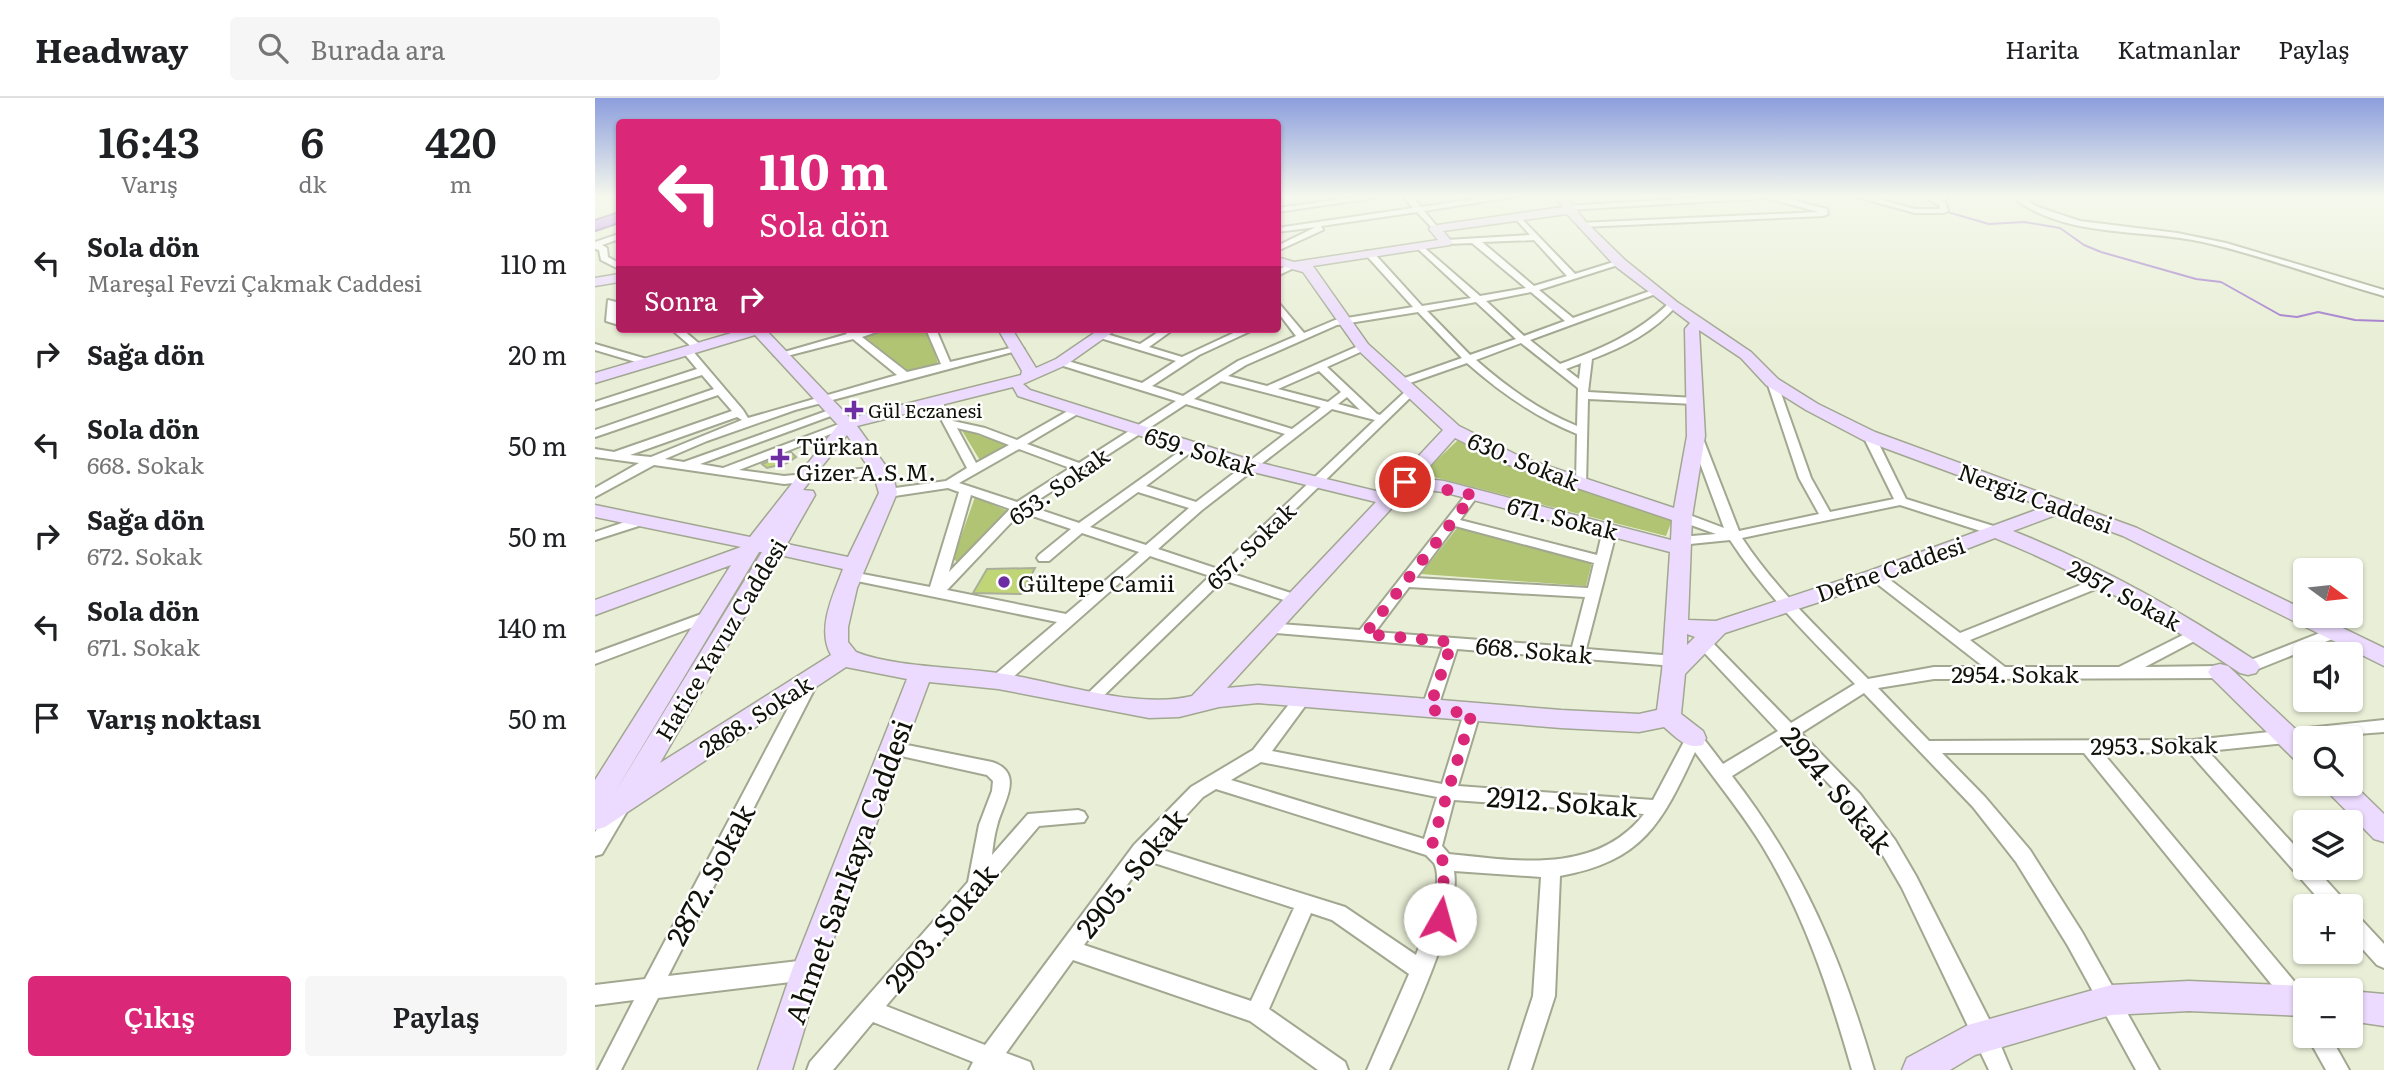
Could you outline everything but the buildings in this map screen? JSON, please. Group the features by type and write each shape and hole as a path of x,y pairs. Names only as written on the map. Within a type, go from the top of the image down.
{"street":[{"path":"1281,272 1296,265 1462,241"},
{"path":"1477,241 1572,323"},
{"path":"1540,241 1573,277"},
{"name":"Nergiz Caddesi","path":"1598,241 1620,263 1672,305 1746,355 1772,382 1869,436 2063,506 2152,543 2330,634 2384,658"},
{"path":"2209,241 2384,293"},
{"path":"1420,246 1583,391 1695,401"},
{"path":"597,250 604,258 616,264"},
{"path":"1369,253 1470,358 1538,413 1582,432"},
{"path":"1281,262 1296,265"},
{"name":"653. Sokak","path":"936,593 1019,507 1242,363 1345,321 1532,289 1620,263"},
{"name":"630. Sokak","path":"1296,265 1308,269 1363,347 1453,430 1515,461 1734,536"},
{"path":"595,282 616,278"},
{"path":"1408,386 1470,358 1656,292"},
{"path":"611,302 611,321 616,322"},
{"path":"1559,368 1639,336 1654,325 1672,305"},
{"path":"1282,317 1303,337"},
{"path":"1668,717 1675,666 1682,517 1696,436 1692,329 1698,324"},
{"path":"679,333 692,349 703,371 749,423"},
{"path":"595,378 747,333"},
{"path":"760,333 836,411 885,482"},
{"path":"779,355 847,333"},
{"path":"851,333 905,376"},
{"path":"933,333 946,365"},
{"path":"1008,333 1030,371 1024,383"},
{"path":"595,493 649,463 749,423 936,400 1024,383 1061,362 1099,333"},
{"path":"1107,333 1141,348 1182,360"},
{"path":"1141,348 1163,333"},
{"path":"1144,387 1182,360 1240,333"},
{"path":"595,347 646,362"},
{"path":"1269,389 1363,347"},
{"path":"722,472 905,376 1019,348"},
{"path":"1582,483 1583,391 1587,357"},
{"path":"1061,362 1293,433"},
{"path":"1320,366 1378,417"},
{"path":"595,406 703,371"},
{"path":"1218,377 1378,417"},
{"path":"1772,382 1805,478 1827,518"},
{"name":"659. Sokak","path":"1024,383 1024,393 1190,448 1251,466 1388,499"},
{"name":"657. Sokak","path":"1089,699 1317,482 1408,386"},
{"path":"595,434 719,391"},
{"path":"998,681 1198,507 1347,392"},
{"path":"936,400 974,470"},
{"path":"949,484 1077,410"},
{"path":"681,467 836,411"},
{"path":"805,479 836,411"},
{"path":"614,457 739,412"},
{"path":"948,422 981,430 1080,468"},
{"path":"1200,703 1453,430"},
{"path":"1696,436 1734,536 1764,579 1923,747 1979,802 2023,856 2111,1000 2145,1068"},
{"path":"1869,436 1901,501"},
{"path":"1044,558 1080,528 1190,448"},
{"path":"595,453 771,479 949,484 1295,599"},
{"name":"Hatice Yavuz Caddesi","path":"602,799 756,546 807,492 805,479"},
{"path":"885,482 839,610 837,645 844,657 921,673 998,681 1149,709 1179,708 1240,695 1639,723 1668,717"},
{"name":"671. Sokak","path":"1405,482 1473,495 1680,544"},
{"path":"1136,487 1198,507"},
{"path":"936,593 966,490"},
{"path":"1365,634 1473,495"},
{"path":"1680,544 1827,518 1901,501 1995,531"},
{"name":"Defne Caddesi","path":"1710,635 1786,604 1876,576 2063,506"},
{"path":"595,511 756,546 936,593 1068,619"},
{"path":"595,536 643,520"},
{"path":"1453,522 1601,560"},
{"path":"1578,652 1610,529"},
{"name":"2957. Sokak","path":"1995,531 2103,581 2197,633 2248,667"},
{"path":"595,593 756,546"},
{"path":"595,608 756,546"},
{"path":"595,848 602,799 707,617 756,546"},
{"path":"1876,576 2001,673"},
{"path":"1958,639 2103,581"},
{"path":"1407,582 1592,593"},
{"path":"596,660 707,617"},
{"path":"1675,666 1710,635 1676,624"},
{"name":"668. Sokak","path":"1268,628 1578,652 1675,666"},
{"path":"2122,672 2197,633"},
{"name":"2954. Sokak","path":"1720,775 1865,685 1934,673 2220,672 2248,667 2330,634"},
{"name":"2924. Sokak","path":"1710,635 1790,731 1854,799 1899,862 2000,1070"},
{"path":"1429,710 1452,642"},
{"name":"2868. Sokak","path":"602,799 811,679 844,657"},
{"path":"2220,672 2293,743"},
{"name":"Ahmet Sarıkaya Caddesi","path":"775,1070 807,970 921,673"},
{"name":"2872. Sokak","path":"609,1070 811,679"},
{"name":"2905. Sokak","path":"985,1064 1141,851 1182,805 1213,782 1259,755 1303,698"},
{"path":"1378,1070 1431,943 1443,902 1438,855 1447,792 1472,713"},
{"path":"1668,717 1694,738 1769,841 1813,926 1849,1022 1863,1070"},
{"name":"2953. Sokak","path":"1923,747 2193,746 2384,726"},
{"path":"1213,782 1438,855 1551,871 1578,867 1604,856 1639,833 1658,808 1694,738"},
{"path":"2088,746 2293,994"},
{"path":"2193,746 2326,894"},
{"path":"892,748 992,769 1003,784 988,825 977,882"},
{"name":"2912. Sokak","path":"1259,755 1447,792 1658,808"},
{"path":"2350,796 2378,819"},
{"name":"2903. Sokak","path":"818,1070 871,1011 977,882 1034,819 1078,817"},
{"path":"1141,851 1338,913 1419,969"},
{"path":"1520,1070 1544,996 1551,871"},
{"path":"1256,1013 1306,902"},
{"path":"2363,935 2384,958"},
{"path":"1069,949 1256,1013 1337,1070"},
{"path":"595,995 807,970"},
{"path":"1919,1070 1951,1049 1985,1035 2111,1000 2189,996 2293,1004"},
{"path":"2363,1008 2384,1010"},
{"path":"871,1011 985,1064 1022,1070"},
{"path":"2325,1048 2338,1070"}],"green space":[{"path":"929,333 938,364 908,371 862,335"},
{"path":"961,429 1010,446 981,462"},
{"path":"1459,439 1496,458 1673,518 1666,536 1422,474"},
{"path":"975,497 1010,512 959,563 953,559"},
{"path":"1457,528 1592,562 1586,586 1421,574"}],"waterway":[{"path":"2079,241 2101,252 2196,279 2221,282 2280,315 2297,317 2318,312 2355,320 2384,321"}],"place":[{"name":"Gül Eczanesi","path":"854,410"},
{"name":"Türkan Gizer A.S.M.","path":"780,458"},
{"name":"Gültepe Camii","path":"1004,582"}],"route":[{"path":"1405,482 1444,487 1473,495 1365,634 1452,642 1429,710 1472,713 1433,840 1432,849 1444,862 1445,872 1440,919"}]}
